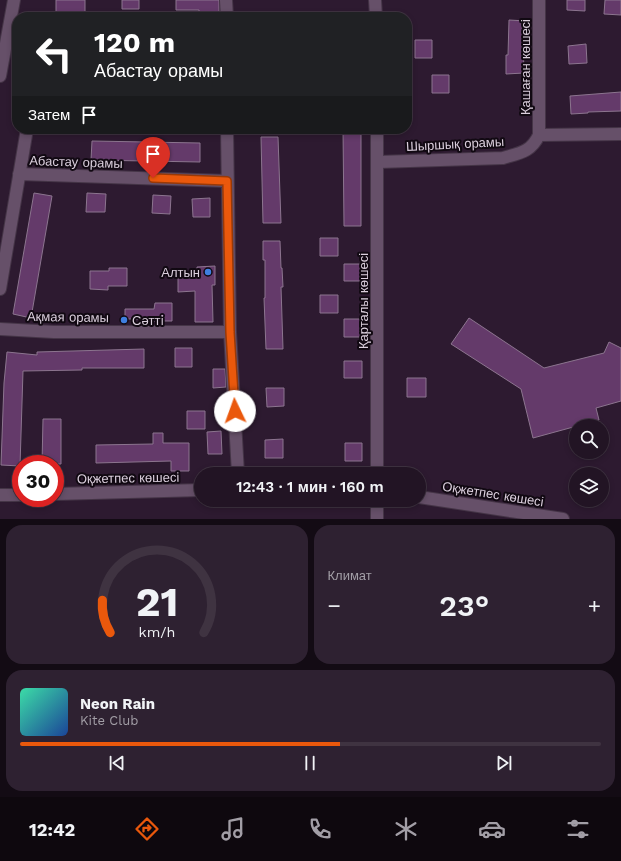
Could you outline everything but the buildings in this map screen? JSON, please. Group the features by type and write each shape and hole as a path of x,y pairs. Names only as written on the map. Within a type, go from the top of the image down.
{"street":[{"path":"0,76 14,0"},
{"path":"226,0 227,12"},
{"path":"375,0 376,12"},
{"name":"Қашаған көшесі","path":"539,0 540,135"},
{"path":"0,289 26,134"},
{"path":"227,134 230,332 238,467"},
{"name":"Қарталы көшесі","path":"377,134 377,467"},
{"path":"540,135 621,134"},
{"name":"Шыршық орамы","path":"378,162 503,158 523,152 535,143 540,135"},
{"name":"Абастау орамы","path":"19,174 227,181"},
{"name":"Ақмая орамы","path":"0,329 54,332 230,332"},
{"name":"Оқжетпес көшесі","path":"64,494 194,490"},
{"path":"0,495 12,495"},
{"name":"Оқжетпес көшесі","path":"426,498 563,519"},
{"path":"377,507 377,519"}],"place":[{"name":"Алтын","path":"208,272"},
{"name":"Сәттi","path":"124,320"}],"route":[{"path":"153,178 227,181 230,332 235,411"}]}
